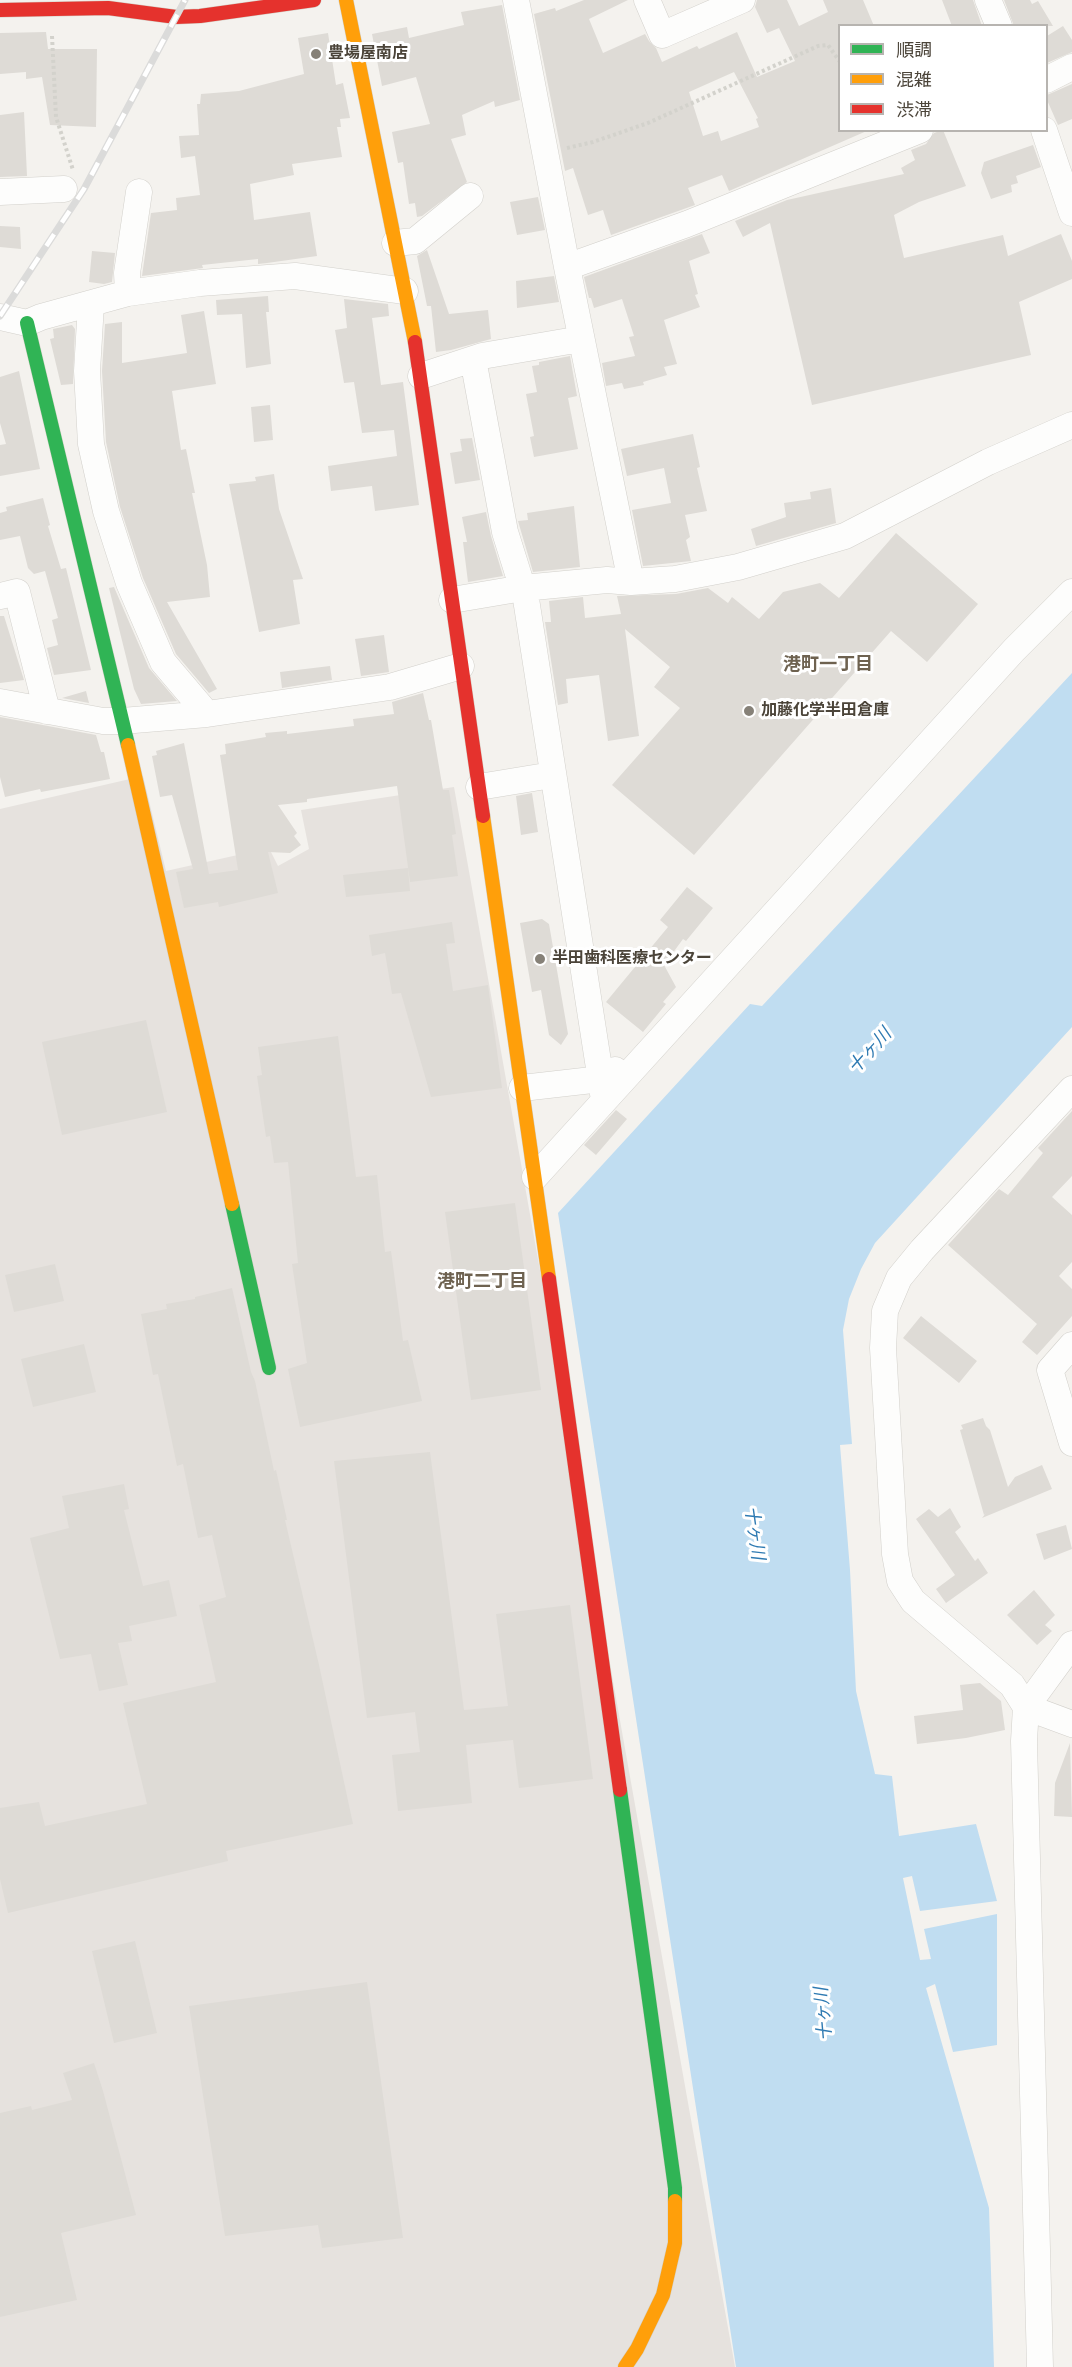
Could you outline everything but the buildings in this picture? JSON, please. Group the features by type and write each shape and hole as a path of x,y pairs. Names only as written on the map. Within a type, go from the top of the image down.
{"street":[{"path":"0,9 108,9 128,5 176,17 200,16 314,0"},
{"path":"346,0 421,376 535,1176 675,2188 675,2242 663,2295 637,2349 624,2367"},
{"path":"516,0 581,339 631,582"},
{"path":"647,0 662,35 742,0"},
{"path":"988,0 998,24"},
{"path":"1048,79 1072,67"},
{"path":"567,267 687,224 915,132"},
{"path":"1045,132 1072,213"},
{"path":"0,192 64,189"},
{"path":"128,294 127,273 140,192"},
{"path":"395,243 415,241 470,196"},
{"path":"0,317 27,323 41,317 128,294 200,283 295,276 405,291"},
{"path":"91,304 87,371 91,444 106,511 129,583 163,663 207,714"},
{"path":"27,323 122,721 269,1368"},
{"path":"421,376 473,359 581,339"},
{"path":"473,359 505,532 526,599 602,1089"},
{"path":"452,600 523,588 607,580 631,582 675,579 718,572 844,536 988,462 1072,425"},
{"path":"0,596 17,592 47,711"},
{"path":"535,1176 602,1089 646,1053 1014,650 1072,592"},
{"path":"0,702 103,721 122,721 207,714 390,687 461,666"},
{"path":"479,787 552,775"},
{"path":"522,1088 602,1089"},
{"path":"1072,1089 922,1250 899,1278 885,1311 884,1348 894,1543 900,1581 914,1601 1012,1685 1026,1707 1072,1724"},
{"path":"1072,1345 1050,1370 1072,1443"},
{"path":"1040,2367 1024,1741 1026,1707 1072,1644"}],"path":[{"path":"51,26 56,117 74,171 64,189"},
{"path":"545,154 593,142 640,126 818,46 828,45 838,59"}],"shaded area":[{"path":"143,776 166,871 269,848 278,866 309,849 301,810 454,787 735,2367 0,2367 0,809"}],"water":[{"name":"十ヶ川","path":"1072,673 1072,1027 875,1243 849,1299 843,1330 852,1444 840,1445 850,1570 856,1691 875,1774 892,1776 899,1836 976,1824 997,1901 920,1911 912,1876 903,1878 920,1960 931,1959 924,1929 997,1914 997,2045 953,2052 935,1984 926,1988 989,2208 994,2367 736,2367 558,1213 750,1004 762,1006"}],"railway":[{"path":"0,316 84,189 185,0"}],"traffic: fast":[{"path":"27,323 128,745"},
{"path":"232,1204 269,1368"},
{"path":"620,1790 675,2201"}],"traffic: slow":[{"path":"346,0 415,342"},
{"path":"128,745 232,1204"},
{"path":"483,816 549,1279"},
{"path":"625,2367 637,2349 663,2295 675,2243 675,2201"}],"traffic: jam":[{"path":"0,10 108,8 176,17 200,16 314,0"},
{"path":"415,342 483,816"},
{"path":"549,1279 620,1790"}],"place":[{"name":"豊場屋南店","path":"316,54"},
{"name":"加藤化学半田倉庫","path":"749,711"},
{"name":"半田歯科医療センター","path":"540,959"}],"district":[{"name":"港町一丁目","path":"828,666"},
{"name":"港町二丁目","path":"482,1283"}]}
